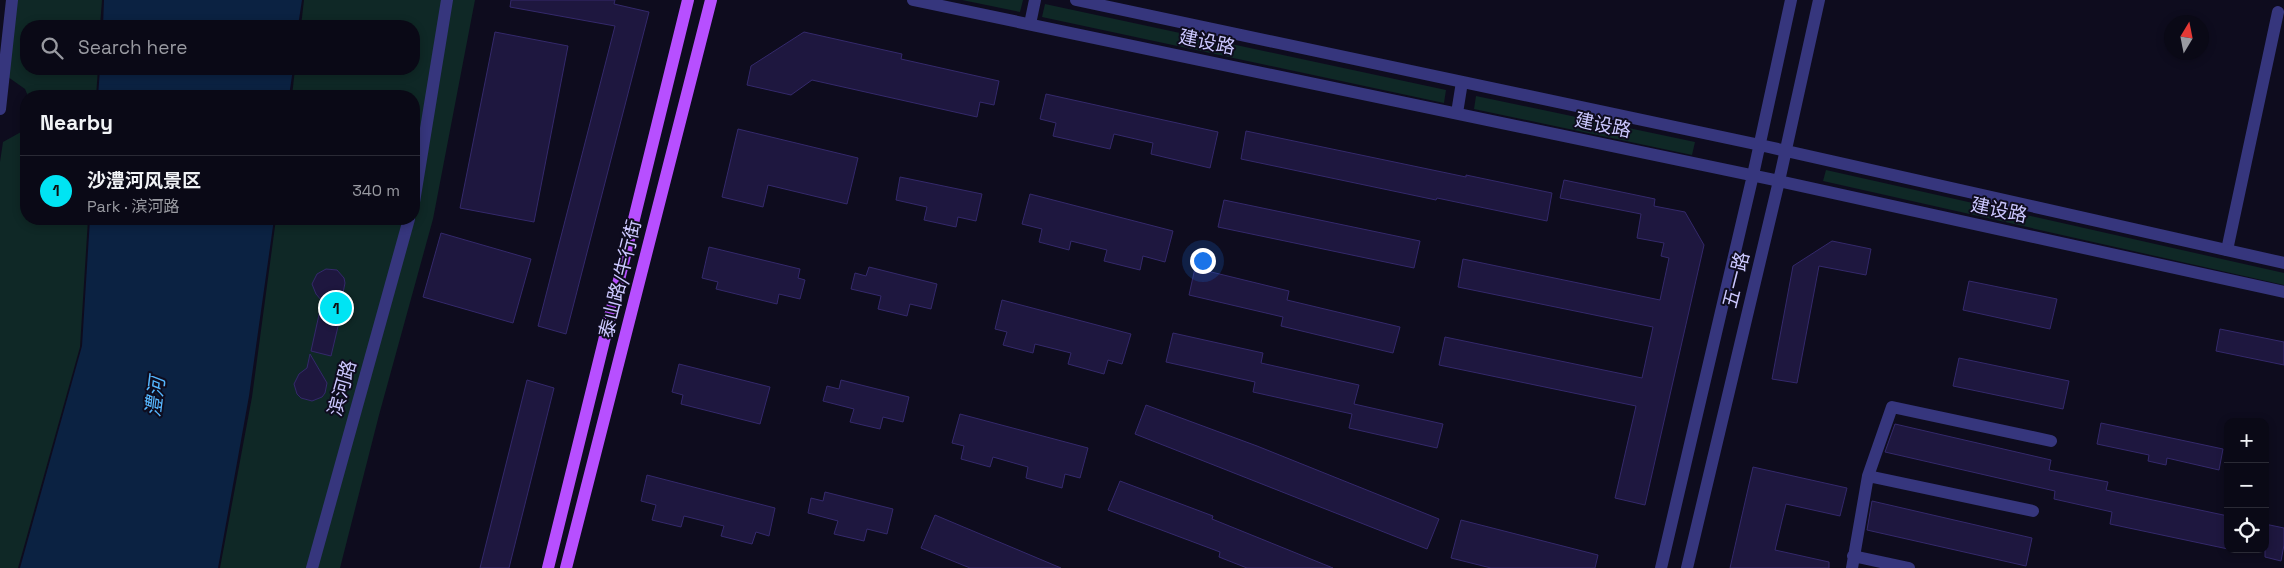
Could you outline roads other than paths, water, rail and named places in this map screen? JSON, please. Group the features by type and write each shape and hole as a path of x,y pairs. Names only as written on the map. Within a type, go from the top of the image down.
{"main road":[{"name":"泰山路/牛行街","path":"548,568 688,0"},
{"name":"泰山路/牛行街","path":"566,568 710,0"}],"street":[{"path":"0,109 12,0"},
{"path":"420,165 447,0"},
{"name":"建设路","path":"913,0 1780,181 2284,292"},
{"path":"1030,24 1035,0"},
{"name":"建设路","path":"1076,0 1760,145 2284,263"},
{"name":"五一路","path":"1661,568 1753,176 1791,0"},
{"name":"五一路","path":"1686,568 1780,181 1819,0"},
{"path":"2227,250 2278,12"},
{"path":"1456,113 1462,82"},
{"name":"滨河路","path":"312,568 407,225"},
{"path":"1909,568 1853,562 1868,476 1892,407 2051,441"},
{"path":"1868,476 2033,511"}],"water":[{"path":"104,0 302,0 299,20 103,20"},
{"path":"100,75 292,75 290,90 98,90"},
{"name":"澧河","path":"90,225 273,225 249,396 218,568 20,568 82,346"}],"place":[{"name":"沙澧河风景区","path":"336,308"}]}
